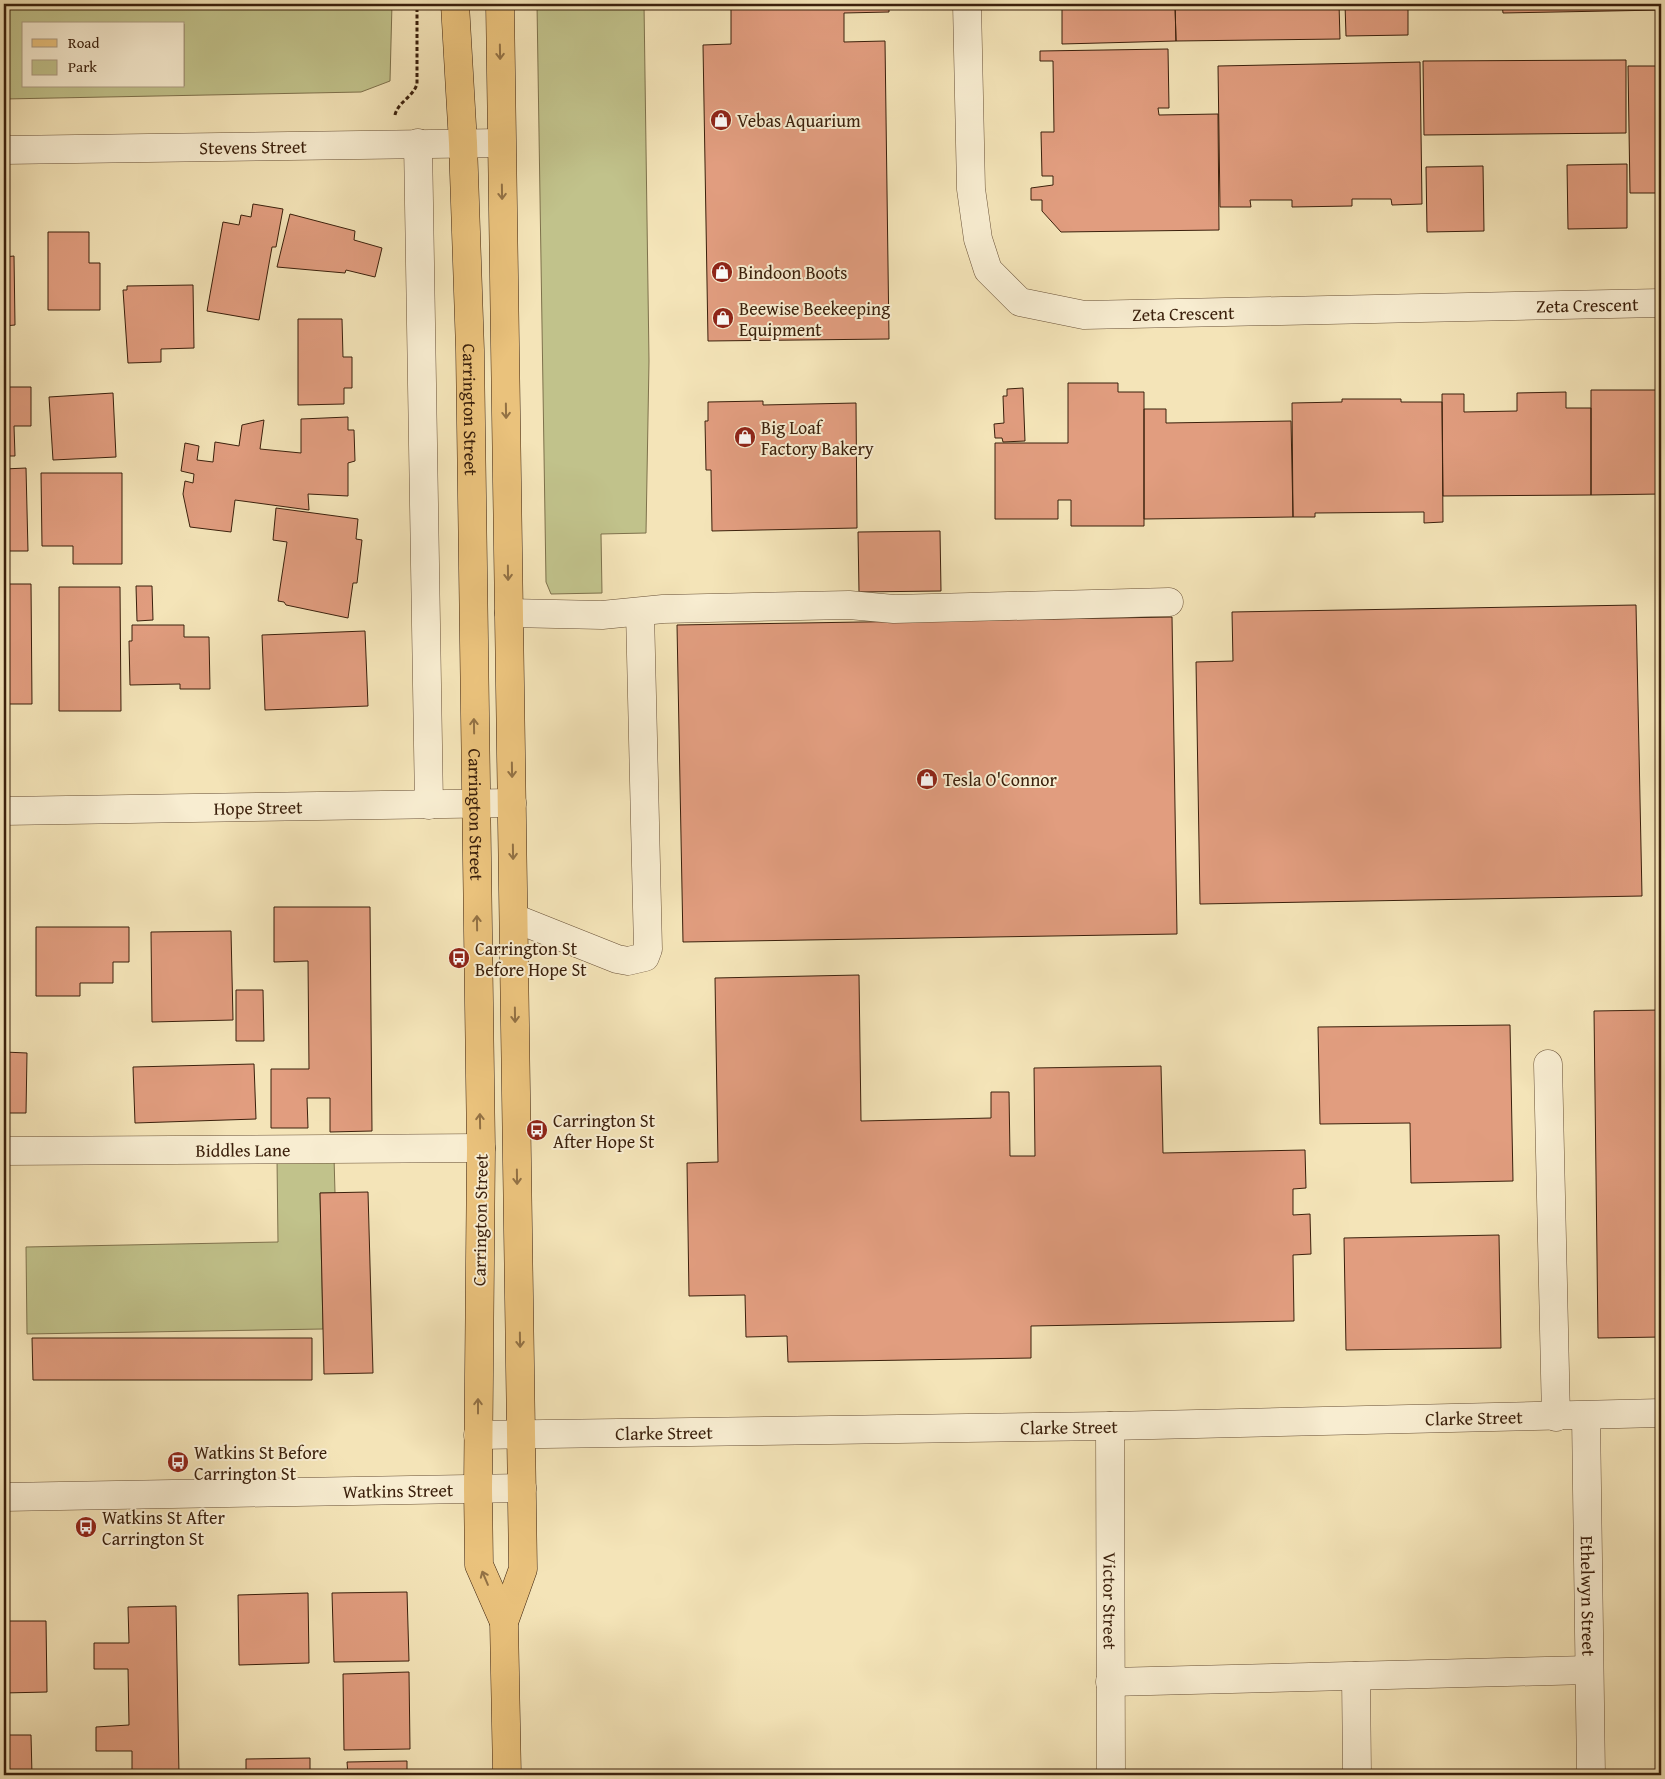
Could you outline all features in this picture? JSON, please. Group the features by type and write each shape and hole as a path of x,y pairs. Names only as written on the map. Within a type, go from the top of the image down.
{"main road":[{"name":"Carrington Street","path":"455,4 470,350 481,1148 478,1435 479,1566 504,1622"},
{"name":"Carrington Street","path":"500,4 523,1569 504,1622 507,1775"}],"street":[{"name":"Zeta Crescent","path":"967,4 971,189 978,239 988,270 1020,302 1084,316 1661,304"},
{"name":"Stevens Street","path":"4,150 501,143"},
{"path":"407,144 429,804"},
{"path":"509,613 602,615 640,612 746,616 850,605 904,609 1169,602"},
{"path":"514,918 617,960 636,960 645,957 648,949 640,612"},
{"name":"Hope Street","path":"4,811 512,804"},
{"path":"1548,1064 1556,1417"},
{"name":"Biddles Lane","path":"4,1151 481,1148"},
{"name":"Clarke Street","path":"478,1435 1110,1426 1556,1417 1661,1413"},
{"name":"Ethelwyn Street","path":"1586,1416 1591,1775"},
{"name":"Victor Street","path":"1110,1426 1111,1775"},
{"name":"Watkins Street","path":"4,1497 522,1488"},
{"path":"1110,1682 1589,1670"},
{"path":"1356,1676 1357,1775"}],"path":[{"path":"407,144 395,112 417,84 417,4"}],"green space":[{"path":"4,4 392,4 390,81 361,92 4,99"},
{"path":"537,4 644,4 649,361 646,533 601,534 602,593 551,594 546,582"},
{"path":"334,1157 335,1193 320,1193 323,1329 27,1334 26,1247 278,1242 277,1159"}],"building":[{"path":"731,4 889,4 889,12 844,13 844,42 885,41 889,339 708,341 703,45 731,44"},
{"path":"1062,4 1175,4 1176,41 1062,44"},
{"path":"1175,4 1339,4 1340,39 1176,41"},
{"path":"1345,4 1408,4 1408,35 1346,36"},
{"path":"1502,4 1661,4 1661,10 1503,13"},
{"path":"1168,49 1169,108 1158,108 1159,115 1218,114 1219,230 1061,232 1042,211 1042,200 1031,200 1031,188 1053,185 1053,176 1042,176 1041,132 1054,132 1053,61 1040,61 1040,51"},
{"path":"1626,60 1626,133 1424,135 1423,61"},
{"path":"1420,62 1422,204 1392,205 1391,199 1352,199 1352,206 1292,207 1292,200 1250,200 1251,207 1220,207 1218,66"},
{"path":"1628,66 1661,66 1661,193 1630,193"},
{"path":"1627,164 1627,228 1568,229 1567,165"},
{"path":"1483,166 1484,231 1427,232 1426,167"},
{"path":"253,204 283,209 276,247 272,247 259,320 207,311 223,222 239,225 241,215 251,217"},
{"path":"290,214 355,231 354,240 382,248 375,277 346,270 345,273 277,267"},
{"path":"48,232 89,232 89,263 100,263 100,310 48,310"},
{"path":"14,256 15,325 4,326 4,257"},
{"path":"193,285 194,348 161,349 161,362 128,363 123,290 127,290 127,286"},
{"path":"298,319 342,319 343,357 352,357 352,388 344,388 344,404 298,405"},
{"path":"1068,383 1118,383 1118,392 1144,392 1144,526 1071,526 1071,500 1058,500 1058,519 995,519 995,443 1068,443"},
{"path":"4,387 31,387 31,426 14,426 15,456 4,456"},
{"path":"1023,388 1025,441 1003,442 1002,438 995,438 994,424 1004,423 1003,396 1007,396 1007,389"},
{"path":"1591,390 1661,390 1661,494 1591,495"},
{"path":"1566,392 1566,408 1591,408 1591,495 1443,496 1442,394 1464,394 1464,412 1517,411 1517,393"},
{"path":"113,393 116,457 53,460 49,397"},
{"path":"1342,399 1401,399 1401,402 1442,402 1443,522 1424,523 1424,512 1315,513 1315,517 1293,517 1292,403 1342,402"},
{"path":"763,401 763,405 856,403 857,528 712,531 711,470 706,470 705,421 708,421 708,402"},
{"path":"1144,409 1166,409 1166,423 1291,421 1293,517 1144,519"},
{"path":"348,417 348,430 354,430 355,461 348,463 348,496 308,494 309,510 235,500 231,532 190,527 183,494 185,481 193,483 194,474 181,471 185,443 199,446 197,460 213,462 215,442 239,446 242,425 264,420 260,449 301,453 301,419"},
{"path":"26,468 28,551 4,551 4,469"},
{"path":"41,473 122,473 122,564 73,564 73,546 42,546"},
{"path":"276,508 358,519 356,539 362,540 357,583 353,583 348,618 286,605 284,602 278,601 287,542 273,540"},
{"path":"940,531 941,591 859,592 858,532"},
{"path":"4,584 31,584 32,704 4,704"},
{"path":"136,586 152,586 153,620 137,621"},
{"path":"59,587 120,587 121,711 59,711"},
{"path":"1636,605 1642,896 1200,904 1196,662 1233,661 1232,612"},
{"name":"Tesla O'Connor","path":"1172,617 1177,934 683,942 677,625"},
{"path":"132,625 184,625 184,637 209,637 210,689 180,689 180,684 130,685 129,641 132,641"},
{"path":"365,631 368,706 265,710 262,635"},
{"path":"274,907 370,907 372,1131 330,1132 330,1098 307,1098 308,1128 271,1128 271,1069 309,1069 308,961 274,962"},
{"path":"36,927 129,927 129,962 113,962 113,983 80,983 80,996 36,996"},
{"path":"231,931 233,1020 152,1022 151,932"},
{"path":"4,933 9,933 8,974 4,974"},
{"path":"859,975 861,1121 991,1118 991,1092 1009,1092 1010,1156 1035,1156 1034,1068 1161,1066 1163,1153 1305,1150 1306,1188 1293,1189 1293,1215 1310,1214 1311,1254 1293,1255 1294,1321 1031,1326 1031,1358 788,1362 787,1336 746,1337 745,1295 689,1296 687,1163 718,1162 715,978"},
{"path":"236,990 263,990 264,1041 236,1041"},
{"path":"1661,1010 1661,1337 1598,1338 1594,1011"},
{"path":"1510,1025 1513,1181 1411,1183 1410,1123 1320,1124 1318,1027"},
{"path":"4,1052 27,1053 26,1113 4,1113"},
{"path":"254,1064 256,1119 135,1123 133,1067"},
{"path":"368,1192 373,1373 324,1374 320,1193"},
{"path":"1499,1235 1501,1348 1346,1350 1344,1238"},
{"path":"32,1338 312,1338 312,1380 33,1380"},
{"path":"407,1592 409,1661 334,1662 332,1593"},
{"path":"308,1593 309,1663 239,1665 238,1595"},
{"path":"176,1606 179,1775 132,1775 132,1751 96,1751 96,1727 129,1725 128,1669 94,1669 94,1643 129,1643 128,1607"},
{"path":"4,1621 46,1621 47,1692 4,1693"},
{"path":"409,1672 410,1749 344,1750 343,1674"},
{"path":"4,1735 31,1735 32,1775 4,1775"},
{"path":"310,1758 310,1775 246,1775 246,1759"},
{"path":"407,1761 407,1775 348,1775 347,1762"}],"place":[{"name":"Vebas Aquarium","path":"721,120"},
{"name":"Bindoon Boots","path":"722,272"},
{"name":"Beewise Beekeeping Equipment","path":"723,318"},
{"name":"Big Loaf Factory Bakery","path":"745,437"},
{"name":"Tesla O'Connor","path":"927,779"},
{"name":"Carrington St Before Hope St","path":"459,958"},
{"name":"Carrington St After Hope St","path":"537,1130"},
{"name":"Watkins St Before Carrington St","path":"178,1462"},
{"name":"Watkins St After Carrington St","path":"86,1527"}]}
